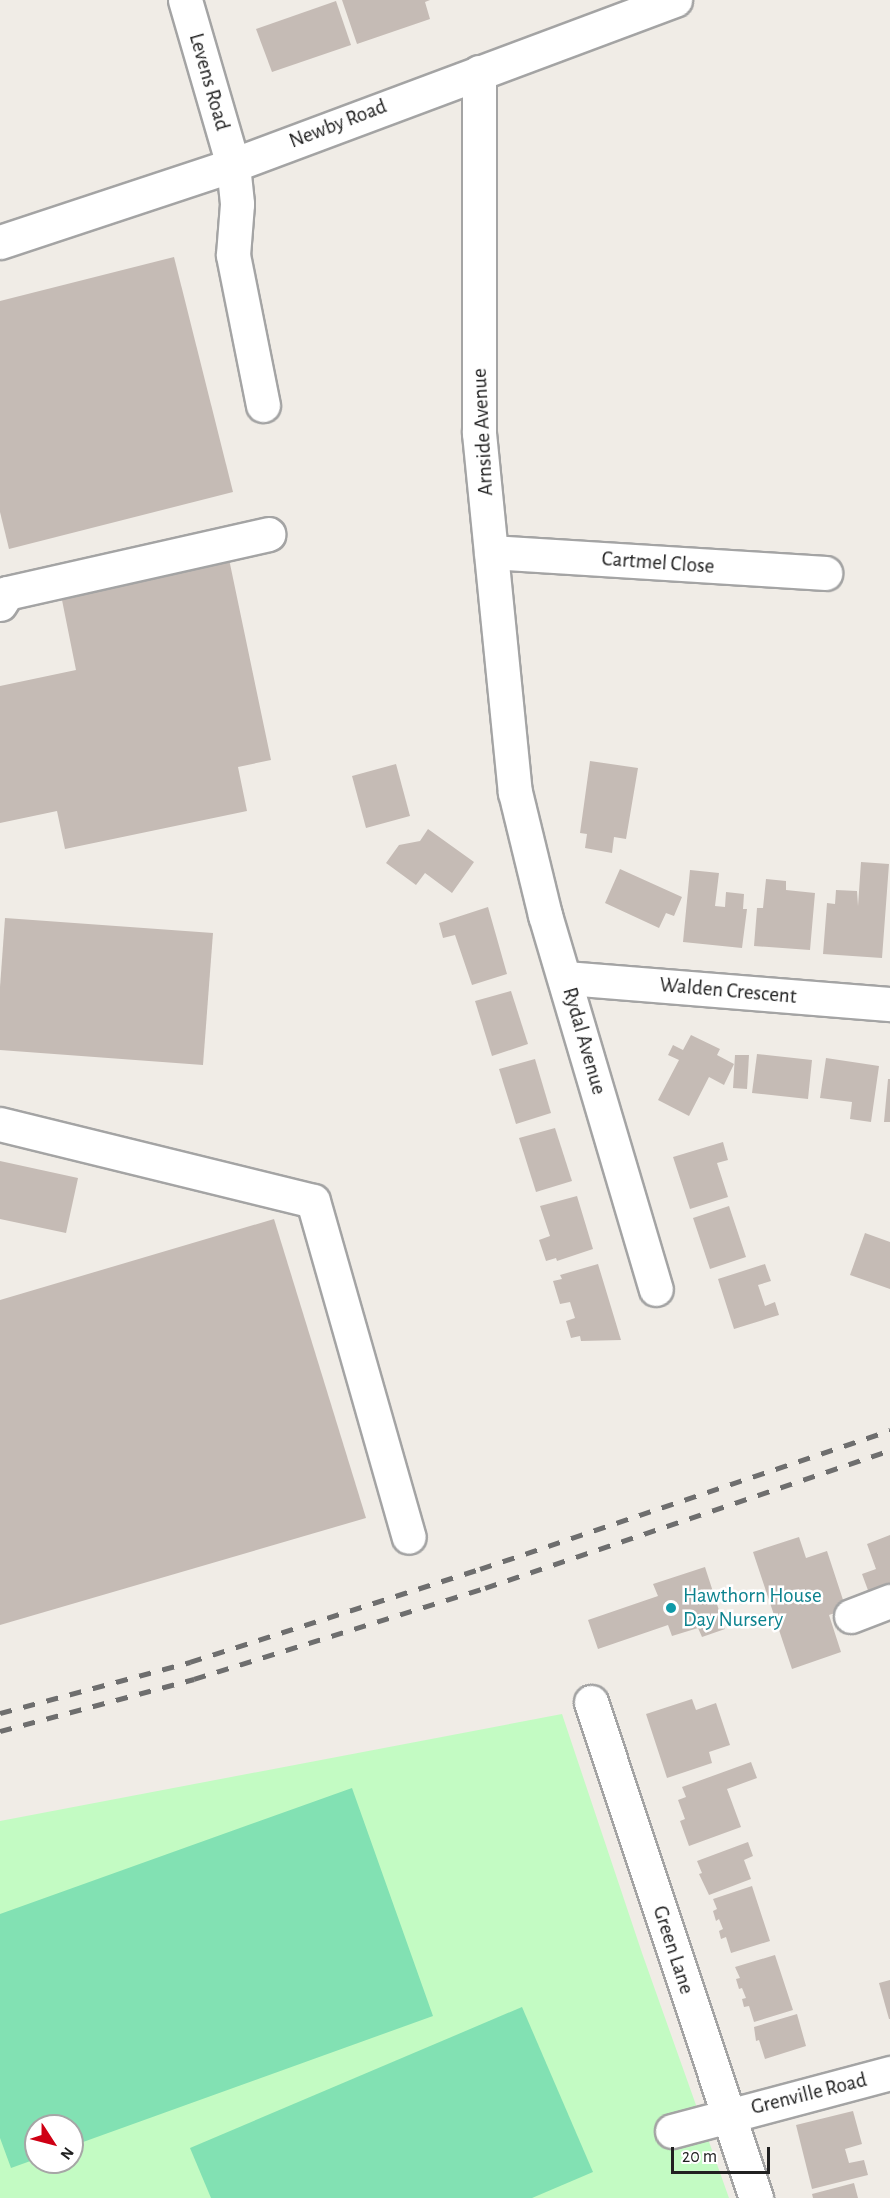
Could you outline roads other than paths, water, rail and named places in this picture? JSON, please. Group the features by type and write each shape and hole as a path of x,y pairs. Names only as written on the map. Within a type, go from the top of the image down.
{"street":[{"name":"Levens Road","path":"185,0 233,165 237,204 233,255 263,405"},
{"name":"Newby Road","path":"0,242 233,165 675,0"},
{"name":"Arnside Avenue","path":"479,72 479,433 515,792"},
{"path":"0,604 7,593 268,534"},
{"name":"Cartmel Close","path":"491,552 825,573"},
{"name":"Rydal Avenue","path":"515,792 545,915 566,978 656,1289"},
{"name":"Walden Crescent","path":"566,978 890,1004"},
{"path":"0,1124 313,1201 409,1537"},
{"path":"851,1616 890,1601"},
{"name":"Green Lane","path":"591,1702 756,2198"},
{"name":"Grenville Road","path":"672,2131 890,2073"}],"railway":[{"path":"0,1713 190,1662 480,1569 890,1430"},
{"path":"0,1731 194,1679 485,1588 890,1450"}],"place":[{"name":"Hawthorn House Day Nursery","path":"671,1608"}]}
